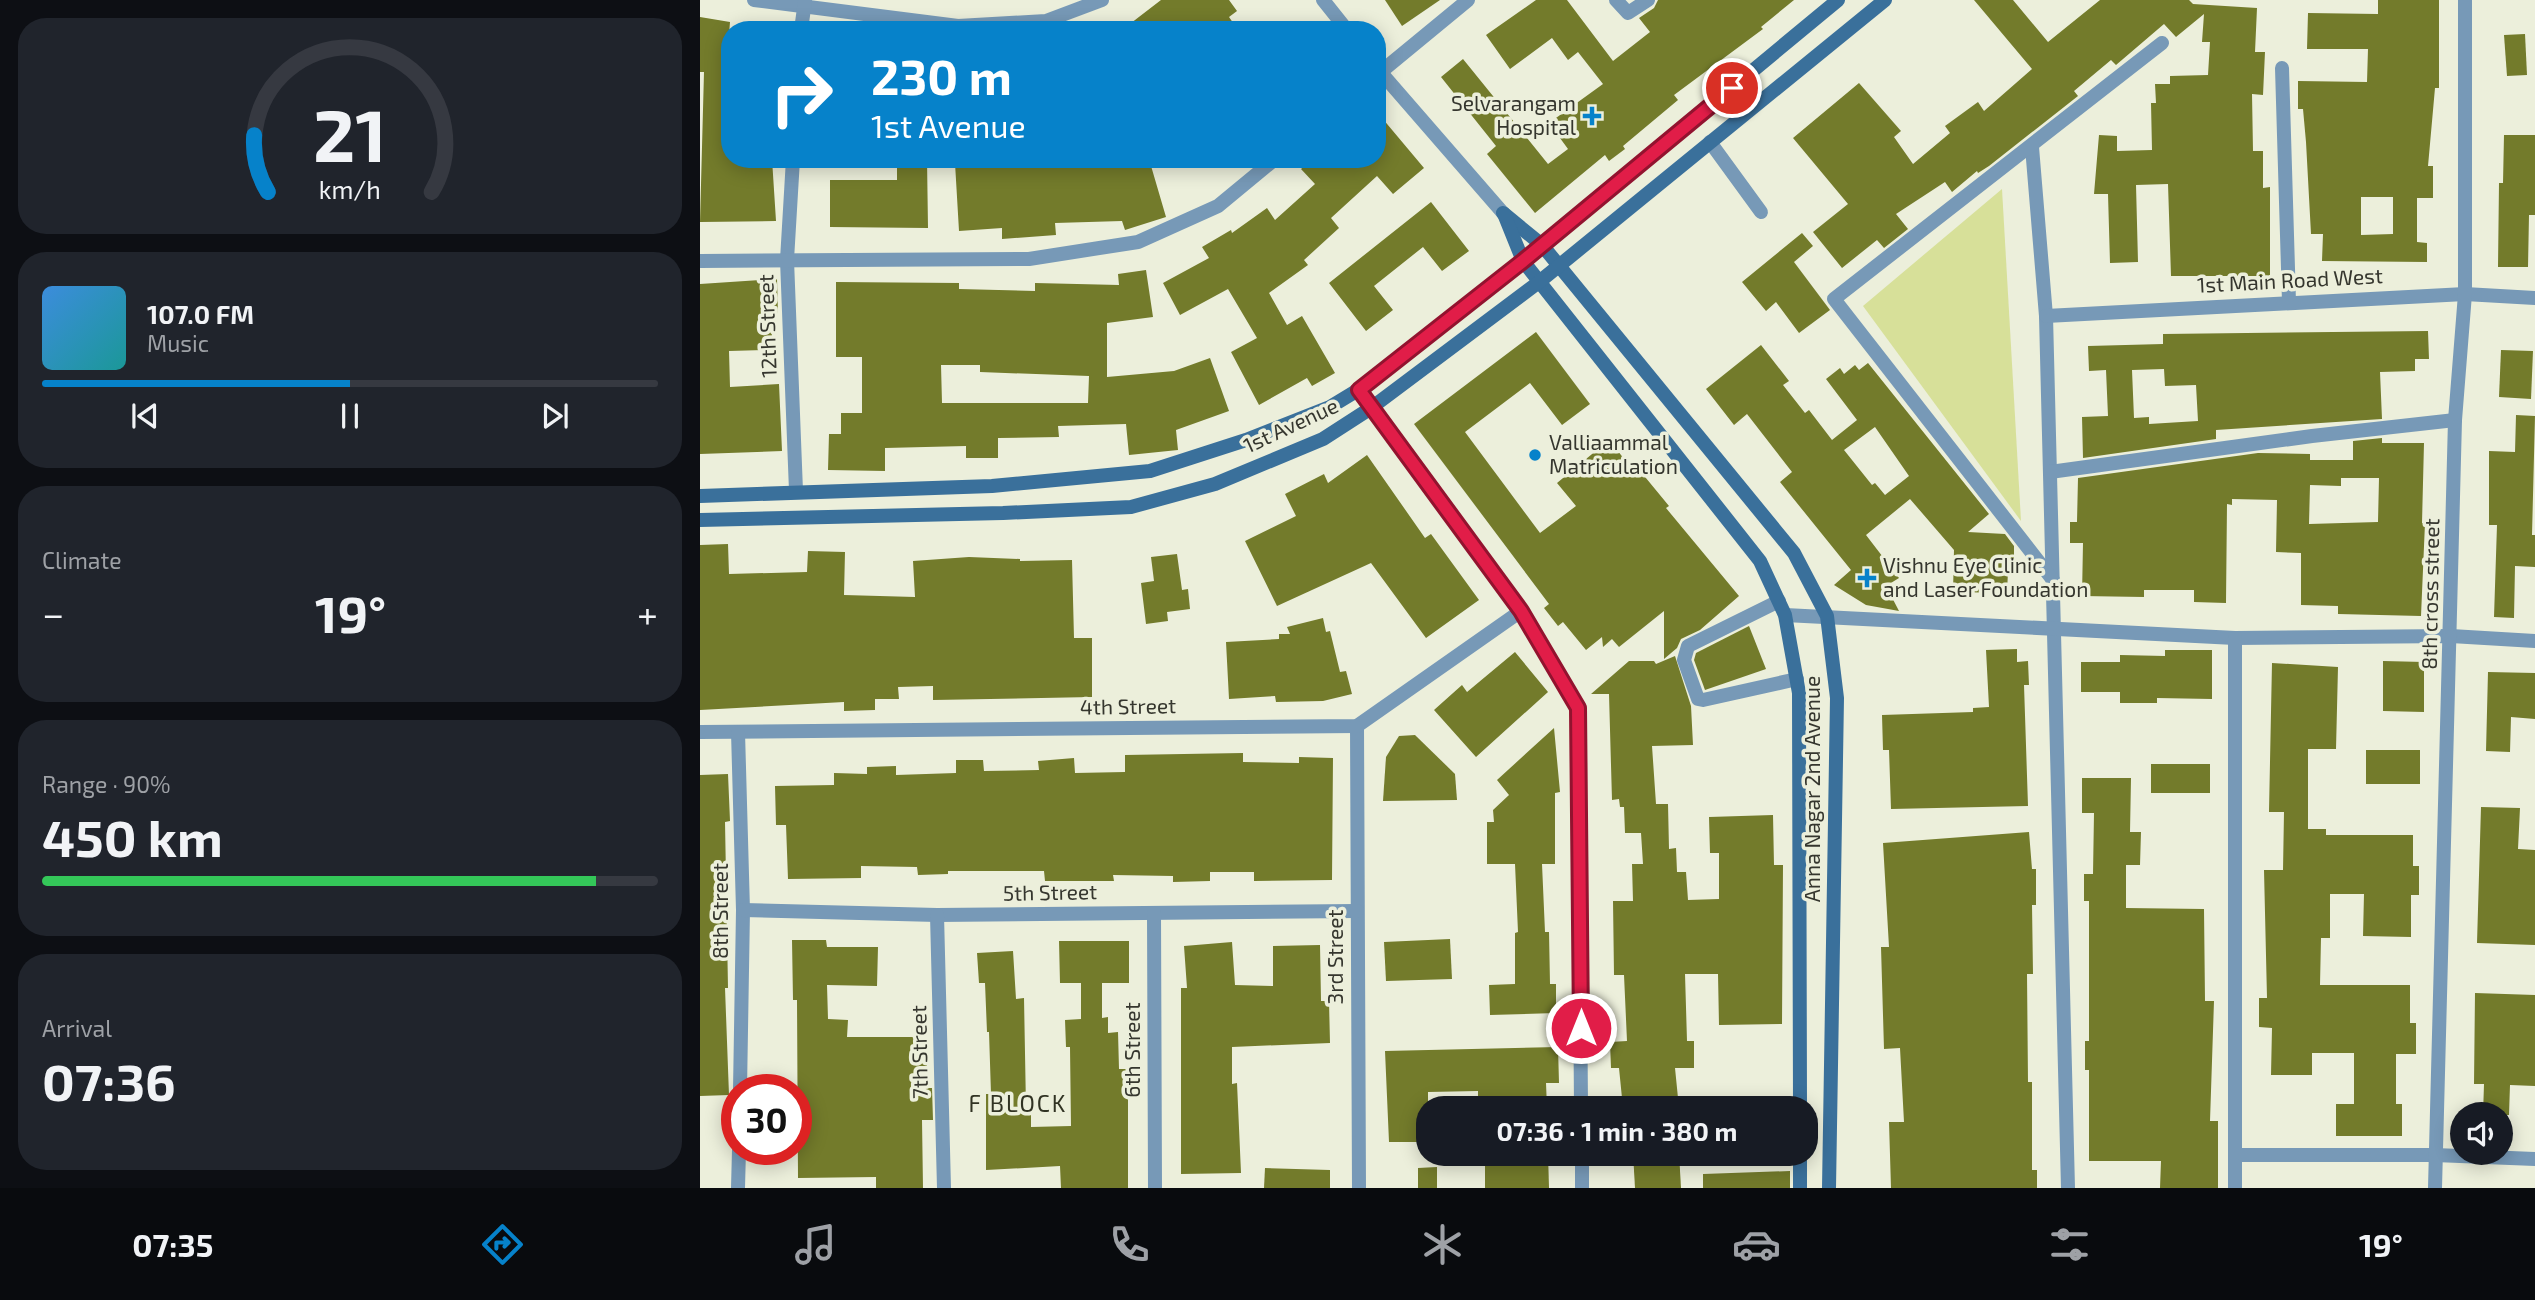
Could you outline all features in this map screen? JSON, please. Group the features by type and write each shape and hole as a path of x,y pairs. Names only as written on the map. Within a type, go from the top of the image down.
{"main road":[{"name":"1st Avenue","path":"700,496 992,485 1150,471 1246,440 1330,407 1359,390 1523,261 1838,0"},
{"name":"1st Avenue","path":"700,520 1003,513 1131,507 1215,484 1323,439 1371,408 1539,282 1885,0"},
{"name":"Anna Nagar 2nd Avenue","path":"1503,213 1542,245 1794,554 1827,616 1838,698 1829,1188"},
{"name":"Anna Nagar 2nd Avenue","path":"1503,213 1523,261 1760,561 1782,608 1797,679 1800,1096"},
{"path":"1800,1166 1800,1188"}],"street":[{"path":"754,0 804,4 923,21"},
{"path":"1046,21 1102,0"},
{"path":"1323,0 1340,21"},
{"path":"1386,66 1468,0"},
{"path":"1616,0 1628,13 1648,0"},
{"name":"8th cross street","path":"2435,1188 2455,420 2465,294 2465,0"},
{"path":"2053,579 1833,299 2032,147 2162,43"},
{"path":"2282,68 2288,302"},
{"path":"1386,81 1503,213"},
{"path":"1710,142 1761,212"},
{"path":"2032,147 2046,316 2068,1188"},
{"name":"12th Street","path":"792,168 787,260 796,491"},
{"path":"700,261 1028,259 1138,242 1218,206 1264,168"},
{"name":"1st Main Road West","path":"2046,316 2465,294 2535,298"},
{"path":"1359,390 1521,611 1578,708 1581,1096"},
{"path":"2050,472 2312,436 2455,420"},
{"path":"1797,679 1703,700 1698,699 1684,660 1688,646 1782,608 1827,616 2235,638 2451,636 2535,641"},
{"path":"1357,726 1521,611"},
{"path":"2235,638 2235,1188"},
{"name":"4th Street","path":"700,732 1357,726"},
{"name":"3rd Street","path":"1357,726 1359,1188"},
{"name":"8th Street","path":"738,732 743,910 740,1074"},
{"name":"5th Street","path":"743,910 937,915 1357,911"},
{"name":"6th Street","path":"1154,913 1155,1188"},
{"name":"7th Street","path":"937,915 944,1188"},
{"path":"2235,1155 2435,1155 2535,1159"},
{"path":"738,1188 739,1165"},
{"path":"1582,1166 1582,1188"}],"green space":[{"path":"2002,189 2021,521 1863,306"}],"building":[{"path":"1161,0 1229,0 1237,11 1229,17 1232,21 1134,21"},
{"path":"1385,0 1440,0 1402,26"},
{"path":"1536,0 1567,0 1613,61 1650,32 1639,18 1654,8 1658,0 1794,0 1761,27 1763,29 1674,95 1678,100 1623,146 1625,149 1609,161 1605,155 1535,213 1487,154 1496,146 1441,77 1463,59 1548,164 1568,149 1549,123 1603,84 1578,52 1568,60 1552,38 1510,69 1486,35"},
{"path":"1974,0 2013,0 2048,42 2100,0 2189,0 2193,4 2257,8 2255,52 2265,52 2263,95 2252,94 2253,151 2263,151 2263,188 2270,187 2270,276 2171,276 2168,184 2136,185 2138,262 2110,263 2108,194 2094,194 2099,135 2117,136 2117,151 2152,150 2151,103 2156,103 2155,84 2170,84 2170,76 2208,75 2210,42 2202,42 2204,14 2176,37 2164,24 2116,65 2111,60 2074,91 2078,96 1989,166 1978,173 1977,171 1952,192 1945,182 1896,214 1908,229 1884,248 1877,240 1842,268 1813,232 1848,204 1793,138 1859,83 1901,131 1894,137 1913,164 1950,133 1945,126 1978,102 1984,111 2032,69"},
{"path":"2378,0 2439,0 2439,88 2435,88 2428,166 2433,166 2433,198 2417,198 2417,242 2427,243 2427,262 2322,261 2323,234 2311,234 2306,142 2303,109 2298,109 2298,81 2367,82 2368,49 2307,49 2308,13 2378,14","holes":["2361,197 2393,197 2393,234 2361,235"]},
{"path":"700,17 724,21 721,21 721,168 773,168 776,221 700,222 704,72 700,72"},
{"path":"2525,34 2527,75 2507,76 2504,35"},
{"path":"1386,123 1424,168 1393,194 1377,176 1331,218 1339,228 1304,260 1308,265 1269,293 1287,325 1302,316 1335,373 1312,386 1307,378 1259,405 1231,352 1257,338 1228,289 1180,315 1163,283 1209,258 1202,247 1231,230 1232,233 1267,208 1275,220 1315,184 1301,169 1386,168"},
{"path":"2504,135 2535,135 2535,215 2529,215 2528,267 2498,267 2499,183 2503,183"},
{"path":"897,168 927,168 928,228 830,227 830,180 897,180"},
{"path":"955,168 1152,168 1166,217 1125,230 1122,221 1055,223 1056,235 1002,239 1002,228 959,231"},
{"path":"1431,202 1469,251 1442,271 1423,247 1374,286 1393,310 1366,331 1329,283"},
{"path":"1802,233 1813,246 1794,262 1830,310 1799,333 1776,302 1766,311 1742,282"},
{"path":"1146,270 1153,317 1107,323 1107,377 1174,371 1210,358 1229,411 1176,430 1178,450 1129,455 1126,424 1058,426 1059,437 998,438 998,458 966,458 966,446 885,448 885,471 828,470 829,434 841,434 841,413 862,413 862,357 836,357 836,282 959,283 959,289 1035,291 1035,283 1119,285 1118,274","holes":["941,365 980,365 980,372 1089,376 1088,403 942,403"]},
{"path":"777,279 778,315 771,315 772,338 766,338 766,350 729,351 730,387 779,384 782,451 700,454 700,284"},
{"path":"2428,331 2429,359 2415,359 2415,371 2380,372 2382,419 2216,430 2216,439 2083,458 2082,417 2108,416 2106,370 2089,371 2088,346 2163,344 2163,334","holes":["2164,369 2165,386 2196,385 2198,421 2149,424 2149,417 2134,418 2132,370"]},
{"path":"1536,332 1590,404 1562,425 1530,383 1465,432 1540,533 1576,506 1557,483 1609,440 1637,475 1641,472 1669,506 1666,508 1739,596 1700,630 1681,639 1677,648 1664,659 1664,611 1619,647 1612,639 1603,647 1602,637 1586,650 1563,622 1558,626 1544,608 1549,604 1414,424"},
{"path":"1761,345 1789,381 1783,385 1805,413 1809,410 1832,440 1857,420 1826,379 1840,368 1844,374 1855,365 1859,370 1868,363 1989,514 1968,532 2005,534 2014,546 2014,571 2008,571 2007,593 1953,592 1954,550 1910,499 1866,535 1899,578 1886,586 1899,611 1866,605 1834,585 1851,570 1780,482 1792,472 1747,414 1734,425 1706,389","holes":["1875,427 1909,476 1885,495 1875,483 1872,485 1844,450"]},
{"path":"2501,350 2533,351 2531,399 2499,397"},
{"path":"2516,415 2535,416 2532,535 2535,535 2535,567 2515,566 2514,618 2494,617 2497,525 2489,525 2489,451 2515,452"},
{"path":"2382,438 2382,443 2424,443 2422,523 2425,523 2421,616 2338,614 2338,606 2301,605 2301,553 2276,552 2277,500 2232,499 2232,505 2227,504 2226,603 2194,602 2194,590 2144,590 2144,597 2082,596 2083,543 2070,543 2070,522 2077,522 2078,478 2258,453 2310,454 2310,460 2353,460 2353,441","holes":["2341,478 2379,478 2378,522 2309,524 2310,485 2341,486"]},
{"path":"1367,455 1425,538 1431,534 1479,600 1426,638 1371,563 1277,606 1245,541 1296,516 1285,494 1324,474 1328,483"},
{"path":"728,544 729,574 807,572 808,551 845,552 844,595 915,597 913,561 969,557 1020,561 1072,560 1074,638 1092,638 1092,697 933,700 933,686 898,687 899,699 875,699 875,710 844,711 844,702 700,710 700,545"},
{"path":"1177,554 1182,590 1188,589 1190,609 1167,612 1168,621 1146,624 1141,583 1154,581 1151,557"},
{"path":"1323,618 1326,632 1330,631 1340,672 1346,671 1352,694 1323,701 1276,702 1275,696 1229,699 1226,642 1279,639 1279,634 1290,634 1287,627"},
{"path":"1749,626 1766,669 1705,690 1694,660 1696,653"},
{"path":"2017,649 2017,662 2028,661 2029,685 2024,685 2028,806 1891,809 1889,750 1883,750 1882,715 1973,712 1973,708 1989,707 1986,650"},
{"path":"2165,650 2212,650 2212,699 2157,698 2157,703 2120,703 2120,692 2081,692 2081,662 2120,662 2120,655 2165,656"},
{"path":"1515,652 1548,692 1476,757 1434,710 1462,685 1467,692"},
{"path":"1675,656 1691,706 1693,745 1652,746 1656,804 1668,804 1669,849 1676,848 1677,872 1686,872 1688,900 1719,899 1719,853 1710,853 1709,817 1773,815 1774,865 1783,865 1782,1024 1719,1025 1718,974 1685,974 1687,1041 1694,1041 1694,1068 1675,1068 1678,1096 1622,1096 1619,1068 1611,1068 1610,1042 1627,1041 1624,975 1614,975 1613,901 1633,901 1632,864 1643,864 1641,833 1625,833 1624,807 1620,807 1619,799 1612,800 1609,694 1591,694 1629,661 1654,661 1656,664"},
{"path":"2383,661 2424,662 2424,712 2383,711"},
{"path":"2272,663 2338,667 2336,749 2308,749 2308,829 2326,829 2326,835 2413,835 2413,866 2419,866 2419,895 2411,895 2411,937 2363,936 2364,894 2330,894 2330,938 2321,938 2320,985 2410,985 2410,1023 2416,1023 2416,1054 2396,1054 2396,1104 2402,1104 2402,1136 2336,1136 2336,1104 2354,1104 2354,1053 2312,1053 2312,1075 2271,1075 2272,1028 2259,1027 2259,998 2267,998 2264,870 2283,870 2284,812 2269,812"},
{"path":"2488,672 2535,673 2535,719 2511,717 2510,752 2486,751"},
{"path":"1554,728 1560,792 1555,793 1555,864 1542,864 1545,932 1549,932 1550,984 1556,984 1556,1013 1490,1015 1489,985 1515,984 1515,933 1518,932 1515,864 1487,864 1487,822 1494,822 1493,810 1509,795 1497,780"},
{"path":"1415,735 1455,774 1457,800 1383,801 1386,757 1399,736"},
{"path":"2366,750 2420,750 2420,784 2366,784"},
{"path":"1243,753 1243,762 1299,763 1299,757 1333,758 1332,880 1254,881 1254,872 1210,872 1210,881 1173,882 1173,876 1113,875 1114,881 1045,881 1044,871 948,871 948,874 918,875 917,867 861,866 861,878 788,879 786,825 776,825 775,786 834,785 834,773 867,774 867,767 896,766 896,775 956,773 956,760 983,760 984,771 1039,770 1038,761 1074,758 1075,773 1125,772 1125,755"},
{"path":"2151,764 2210,764 2210,793 2151,793"},
{"path":"728,774 730,821 725,822 728,988 725,988 728,1074 721,1074 721,1095 700,1096 700,775"},
{"path":"2082,778 2131,778 2130,832 2141,832 2140,865 2126,865 2126,908 2204,909 2205,1001 2214,1001 2210,1121 2218,1121 2218,1188 2160,1188 2161,1161 2089,1161 2089,1070 2085,1070 2085,1041 2089,1041 2089,901 2084,901 2084,874 2093,874 2094,813 2082,813"},
{"path":"2481,807 2520,808 2518,849 2535,850 2535,945 2477,943"},
{"path":"2029,832 2032,869 2036,869 2036,905 2032,905 2033,974 2027,974 2028,1082 2032,1082 2032,1170 2037,1170 2037,1188 1891,1188 1889,1122 1904,1122 1900,1048 1884,1049 1881,947 1889,947 1883,843"},
{"path":"1450,939 1452,979 1386,981 1384,942"},
{"path":"792,940 826,940 827,947 878,947 877,986 827,985 828,1019 848,1020 847,1037 927,1037 927,1088 932,1088 933,1120 922,1120 923,1188 876,1188 876,1177 798,1178 798,1165 812,1165 812,1074 797,1074 797,1000 793,1000"},
{"path":"1059,941 1129,941 1129,983 1102,983 1102,1018 1108,1017 1108,1033 1118,1032 1119,1069 1128,1069 1128,1188 1061,1188 1060,1166 986,1170 986,1094 991,1094 989,1032 985,983 979,983 977,953 1013,951 1016,999 1024,998 1026,1108 1031,1108 1031,1127 1071,1126 1070,1047 1066,1047 1065,1020 1081,1019 1081,983 1060,983"},
{"path":"1232,942 1235,985 1273,986 1273,946 1320,945 1321,1001 1329,1001 1330,1043 1232,1047 1232,1084 1237,1083 1241,1173 1181,1174 1181,988 1187,988 1184,946"},
{"path":"2475,993 2535,995 2535,1086 2510,1085 2509,1102 2483,1102 2484,1084 2474,1084"},
{"path":"1558,1047 1559,1083 1546,1083 1547,1096 1478,1096 1478,1091 1428,1092 1428,1096 1416,1096 1416,1142 1389,1142 1385,1051"},
{"path":"1485,1166 1548,1166 1549,1188 1485,1188"},
{"path":"1634,1166 1680,1166 1681,1188 1635,1188"},
{"path":"1437,1167 1437,1188 1418,1188 1418,1168"},
{"path":"1265,1168 1330,1170 1330,1188 1264,1188"},
{"path":"1790,1171 1790,1188 1703,1188 1703,1174"}],"place":[{"name":"Selvarangam Hospital","path":"1592,116"},
{"name":"Valliaammal Matriculation","path":"1535,455"},
{"name":"Vishnu Eye Clinic and Laser Foundation","path":"1867,578"}],"district":[{"name":"F BLOCK","path":"1018,1104"}],"route":[{"path":"1581,1028 1578,708 1521,611 1359,390 1523,261 1732,88"}]}
